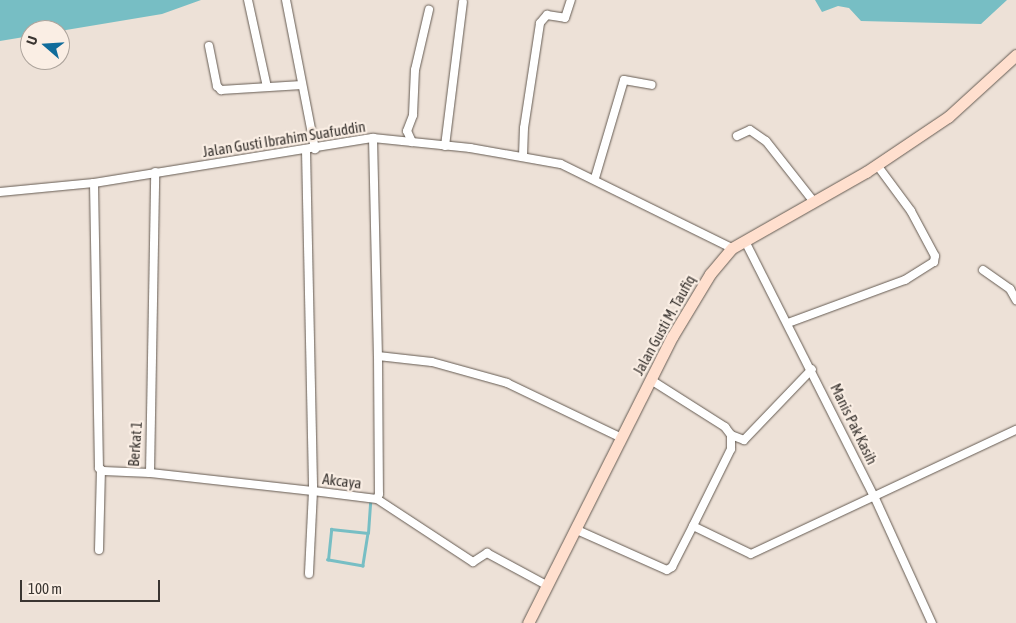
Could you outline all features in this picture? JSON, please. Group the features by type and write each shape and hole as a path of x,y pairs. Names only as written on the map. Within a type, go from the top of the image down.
{"main road":[{"name":"Jalan Gusti M. Taufiq","path":"528,623 577,530 691,300 732,248 877,166 948,117 1016,55"}],"street":[{"path":"248,0 267,87"},
{"path":"286,0 315,149"},
{"path":"524,156 524,128 540,24 547,15 566,18 571,0"},
{"path":"445,146 463,2"},
{"path":"412,142 406,131 413,115 415,70 429,10"},
{"path":"209,46 219,88 224,90 302,85"},
{"path":"595,178 624,80 652,86"},
{"path":"737,136 750,130 766,140 814,202"},
{"name":"Jalan Gusti Ibrahim Suafuddin","path":"0,192 94,183 374,138 524,156 561,164 595,178 732,248"},
{"name":"Akcaya","path":"306,150 313,491 377,498 380,494 374,138"},
{"path":"788,323 904,280 934,262 935,256 911,211 877,166"},
{"name":"Berkat 1","path":"101,470 150,473 155,172"},
{"path":"94,183 101,470 99,550"},
{"name":"Manis Pak Kasih","path":"745,241 812,370 874,496 932,623"},
{"path":"982,270 1010,289 1016,300"},
{"path":"378,356 432,362 507,383 622,438"},
{"path":"731,435 744,440 812,370"},
{"path":"577,530 667,570 672,567 732,449 731,435 726,428 651,380"},
{"path":"693,526 751,554 1016,430"},
{"path":"150,473 313,491 309,574"},
{"path":"377,498 473,562 487,553 548,586"}],"water":[{"path":"0,0 201,0 162,14 70,29 70,20 20,20 20,38 0,41"},
{"path":"815,0 1007,0 981,24 861,21 849,8 838,6 822,12"}],"waterway":[{"path":"368,533 363,566 328,560 331,529 368,533 370,502"}]}
